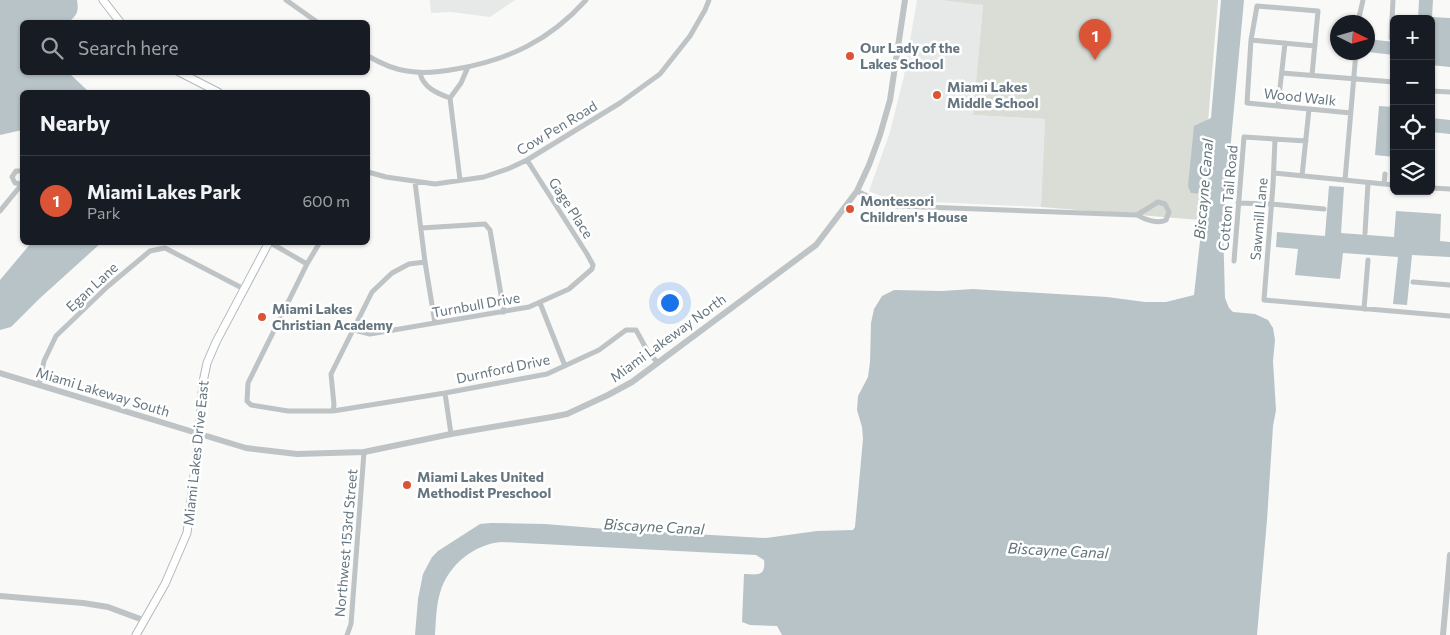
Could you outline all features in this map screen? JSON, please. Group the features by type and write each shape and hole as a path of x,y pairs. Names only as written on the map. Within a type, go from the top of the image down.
{"main road":[{"path":"103,0 118,20"},
{"path":"186,75 214,90"},
{"name":"Miami Lakes Drive East","path":"136,635 165,584 188,533 203,382 207,364 216,342 267,245"}],"street":[{"path":"286,0 314,20"},
{"path":"370,57 390,67 420,73 442,72 503,58 538,41 571,16 586,0"},
{"name":"Cow Pen Road","path":"370,172 434,184 484,177 527,160 620,103 660,74 690,36 709,0"},
{"name":"Miami Lakeway North","path":"199,435 246,448 297,454 364,452 451,434 567,414 632,382 816,245 857,191 879,138 890,100 905,0"},
{"path":"1360,15 1363,0"},
{"path":"1392,15 1393,0"},
{"path":"1312,75 1315,46 1318,11 1257,6 1251,40 1315,46"},
{"name":"Wood Walk","path":"1251,40 1247,103 1351,113"},
{"path":"1278,106 1285,43"},
{"path":"1345,180 1355,60"},
{"path":"460,180 450,98 461,83 468,67"},
{"path":"420,73 422,82 437,94 450,98"},
{"path":"1282,73 1390,82"},
{"path":"1435,90 1450,92"},
{"path":"1302,176 1309,109"},
{"name":"Cotton Tail Road","path":"1234,262 1244,137 1275,139"},
{"path":"1275,139 1306,141"},
{"name":"Sawmill Lane","path":"1275,139 1264,300 1364,309"},
{"name":"Gage Place","path":"527,160 587,254 593,265 592,269"},
{"path":"20,171 16,171 12,177 15,183 20,184"},
{"path":"1274,173 1390,185"},
{"path":"1384,184 1385,174"},
{"path":"416,182 425,262 436,323"},
{"path":"1365,233 1368,183"},
{"path":"0,211 20,186"},
{"path":"1435,188 1450,189"},
{"path":"857,191 882,203 897,206 1137,215 1161,222 1166,220 1169,212 1166,204 1158,202 1137,215"},
{"path":"1238,203 1324,209"},
{"path":"421,228 485,224 490,230 504,312"},
{"path":"274,245 307,264"},
{"name":"Durnford Drive","path":"318,245 248,383 247,400 251,405 288,411 333,411 547,374 599,350 626,330 632,329 636,330 648,352 658,363"},
{"name":"Egan Lane","path":"39,384 44,361 56,336 150,251 165,248 244,289"},
{"path":"1368,260 1364,309 1450,316"},
{"path":"333,411 331,374 372,292 392,273 409,264 425,262"},
{"name":"Turnbull Drive","path":"354,330 370,334 529,307 569,289 592,269"},
{"path":"1412,282 1450,285"},
{"path":"540,303 565,366"},
{"name":"Miami Lakeway South","path":"0,374 39,384 199,435"},
{"name":"Durnford Drive","path":"445,393 451,434"},
{"name":"Northwest 153rd Street","path":"347,635 350,624 364,452"},
{"path":"1443,635 1450,555"},
{"path":"0,596 108,607 143,620"}],"shaded area":[{"path":"430,0 515,0 490,17 451,12 431,13"},
{"name":"Miami Lakes Middle School","path":"917,0 983,4 973,115 1045,119 1041,207 890,200 869,191 890,132 904,76"},
{"path":"941,0 1218,0 1200,220 1041,207 1045,119 973,115 983,5"}],"water":[{"path":"0,0 77,0 77,12 71,20 20,20 20,75 71,75 87,90 20,90 20,130 0,135"},
{"name":"Biscayne Canal","path":"1221,0 1244,0 1223,227 1225,298 1233,312 1255,314 1268,320 1273,328 1275,340 1273,361 1276,410 1273,426 1257,635 782,635 777,626 750,625 742,622 744,574 759,574 764,566 764,560 756,555 502,542 482,547 472,552 456,565 449,574 440,593 435,635 415,635 418,599 423,574 432,557 438,551 480,524 545,524 766,538 817,531 853,530 855,527 863,439 857,410 858,396 868,377 871,323 874,309 882,296 894,290 942,291 973,289 1107,297 1145,302 1166,302 1194,295 1205,196 1203,194 1191,193 1188,186 1194,126 1211,118"},
{"path":"1419,0 1433,0 1432,15 1418,15"},
{"path":"1435,17 1450,18 1450,67 1435,65"},
{"path":"1375,40 1390,42 1390,55 1375,53"},
{"path":"1379,106 1390,107 1390,157 1375,155"},
{"path":"1435,118 1450,120 1450,134 1435,132"},
{"path":"1329,186 1344,187 1341,233 1394,237 1396,211 1441,214 1440,241 1450,242 1450,257 1412,255 1407,305 1393,304 1398,257 1343,253 1340,279 1295,275 1298,249 1276,247 1277,232 1325,236"},
{"path":"29,245 99,245 11,327 0,330 0,280"}],"place":[{"name":"Our Lady of the Lakes School","path":"850,56"},
{"name":"Miami Lakes Park","path":"1095,60"},
{"name":"Miami Lakes Middle School","path":"937,95"},
{"name":"Montessori Children's House","path":"850,209"},
{"name":"Miami Lakes Christian Academy","path":"262,317"},
{"name":"Miami Lakes United Methodist Preschool","path":"407,485"}]}
